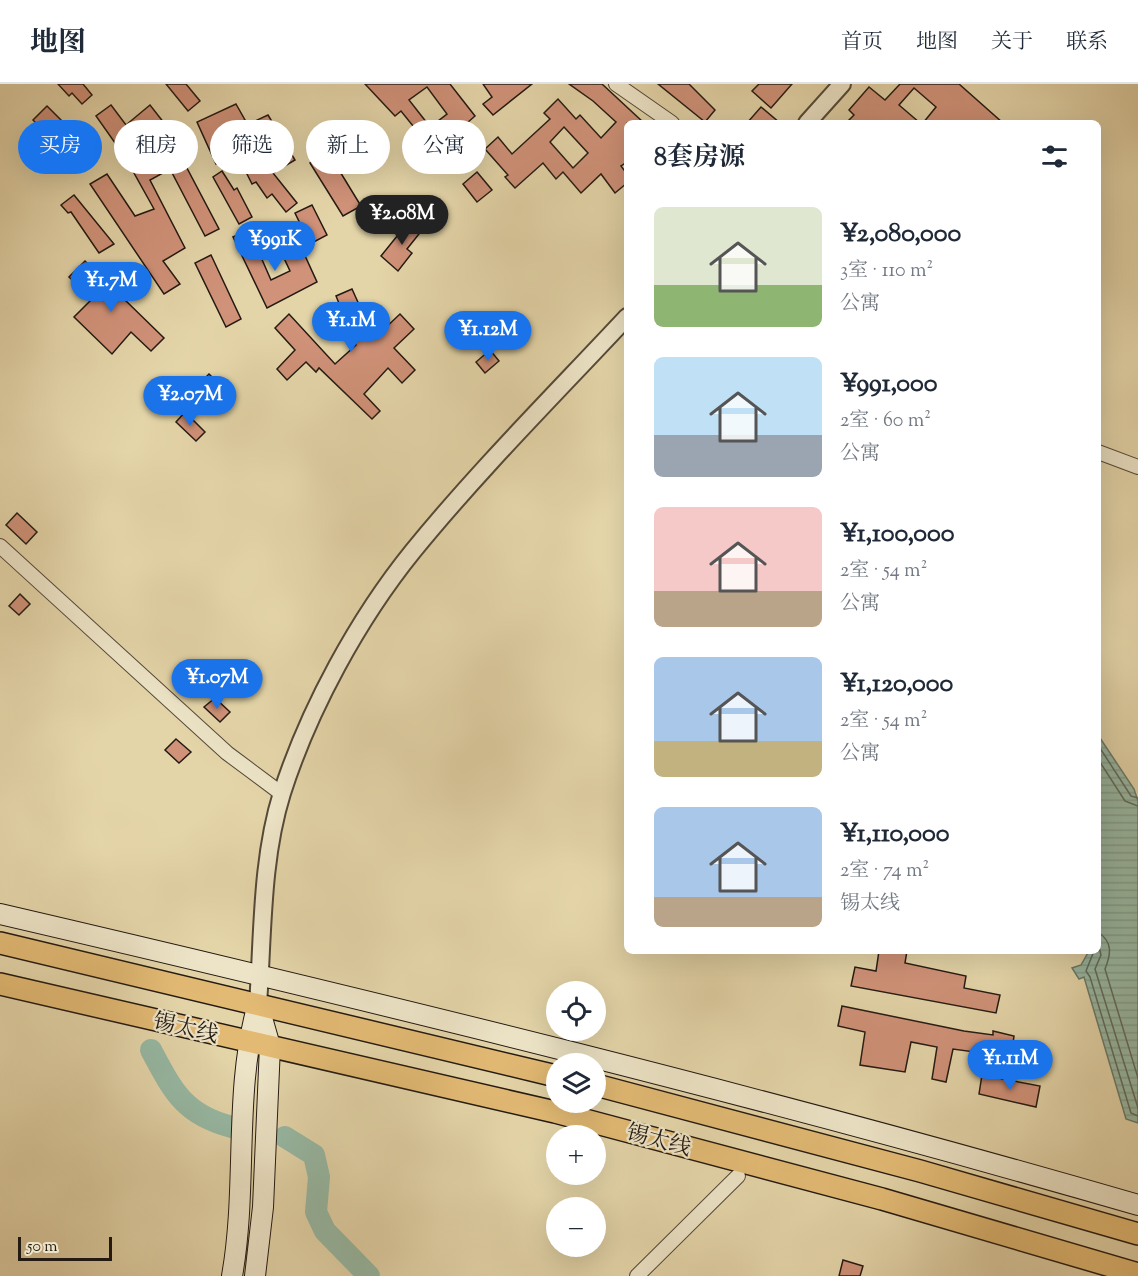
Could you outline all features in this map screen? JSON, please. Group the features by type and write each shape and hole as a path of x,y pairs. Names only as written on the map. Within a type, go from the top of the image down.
{"main road":[{"path":"0,914 593,1056 927,1144 1138,1205"},
{"name":"锡太线","path":"0,943 546,1074"},
{"name":"锡太线","path":"0,984 555,1112 882,1199 1138,1274"},
{"path":"232,1276 238,1240 248,1041 258,1004"},
{"path":"255,1276 263,1207 270,1046 258,1004"},
{"name":"锡太线","path":"606,1088 920,1171 1138,1234"}],"street":[{"path":"616,84 668,120"},
{"path":"810,120 842,84"},
{"path":"258,1004 268,861 282,794 304,736 332,677 370,614 413,552 624,320"},
{"path":"1101,453 1138,466"},
{"path":"0,546 227,753 282,794"},
{"path":"637,1276 738,1176"}],"water":[{"path":"1101,740 1134,789 1138,801 1138,1123 1126,1119 1084,977 1079,979 1072,968 1081,965 1087,954 1101,954"}],"building":[{"path":"58,84 83,84 92,95 82,104 72,93 69,96"},
{"path":"166,84 186,84 200,101 188,111"},
{"path":"365,84 450,84 475,116 470,120 439,120 447,114 427,87 409,100 425,120 408,120 401,111 395,116"},
{"path":"483,84 532,84 493,115 483,104 492,97"},
{"path":"569,84 602,84 641,120 624,120 624,164 621,166 624,170 624,186 615,193 601,174 581,193 563,172 556,179 543,163 515,188 505,177 508,175 486,150 498,137 512,154 550,119 544,113 558,99 576,119 580,115 601,138 616,122 593,101","holes":["564,127 588,153 573,168 550,142"]},
{"path":"658,84 689,84 715,110 707,120 703,120"},
{"path":"759,84 792,84 771,108 752,91"},
{"path":"900,84 959,84 1000,120 925,120 936,107 914,88 899,105 916,120 849,120 854,115 849,110 869,87 885,100"},
{"path":"236,104 245,120 210,120 210,151 198,122"},
{"path":"111,105 122,120 114,120 114,141 102,124 102,120 96,116"},
{"path":"150,105 162,120 132,120"},
{"path":"47,106 61,120 33,120"},
{"path":"761,107 776,120 750,120"},
{"path":"268,115 271,120 257,120"},
{"path":"107,174 135,216 154,209 134,174 161,174 150,180 185,248 163,261 180,284 164,294 90,184"},
{"path":"173,174 190,174 219,229 205,236"},
{"path":"224,174 234,190 237,188 252,217 239,224 213,177"},
{"path":"247,174 274,174 297,203 286,212 272,194 267,198 256,182 252,184"},
{"path":"317,174 341,174 361,206 343,216"},
{"path":"475,174 479,174 492,190 477,202 463,184"},
{"path":"74,195 114,244 99,253 71,212 68,213 61,205"},
{"path":"312,205 327,235 310,244 295,213"},
{"path":"410,220 423,229 407,249 412,253 398,271 381,256"},
{"path":"249,230 271,280 290,271 283,256 301,247 317,282 267,308 233,237"},
{"path":"211,255 241,319 226,327 195,263"},
{"path":"85,261 164,338 151,351 131,332 112,354 74,317 92,299 69,277"},
{"path":"352,289 370,329 374,325 380,333 400,314 414,329 394,348 415,370 402,383 388,368 364,394 380,411 372,419 319,368 316,372 306,362 287,380 277,369 295,350 275,328 289,314 335,364 356,345 336,296"},
{"path":"490,350 499,361 485,373 476,362"},
{"path":"209,374 228,393 214,407 195,388"},
{"path":"185,412 205,432 196,441 176,422"},
{"path":"17,513 37,532 26,544 6,525"},
{"path":"20,594 30,604 19,615 9,606"},
{"path":"215,698 230,712 220,722 204,707"},
{"path":"176,739 191,752 179,763 165,750"},
{"path":"879,954 906,954 905,963 966,976 964,988 1000,995 996,1013 851,986 855,967 876,971"},
{"path":"842,1006 964,1031 993,1035 993,1031 1014,1036 1011,1057 953,1049 946,1082 932,1079 937,1047 911,1042 905,1072 860,1065 865,1032 838,1026"},
{"path":"982,1075 1040,1086 1036,1107 979,1094"},
{"path":"843,1260 863,1266 860,1276 839,1276"}],"waterway":[{"path":"151,1050 166,1078 191,1108 202,1116 232,1127"},
{"path":"285,1137 314,1155 319,1177 316,1212 325,1231 369,1276"}]}
